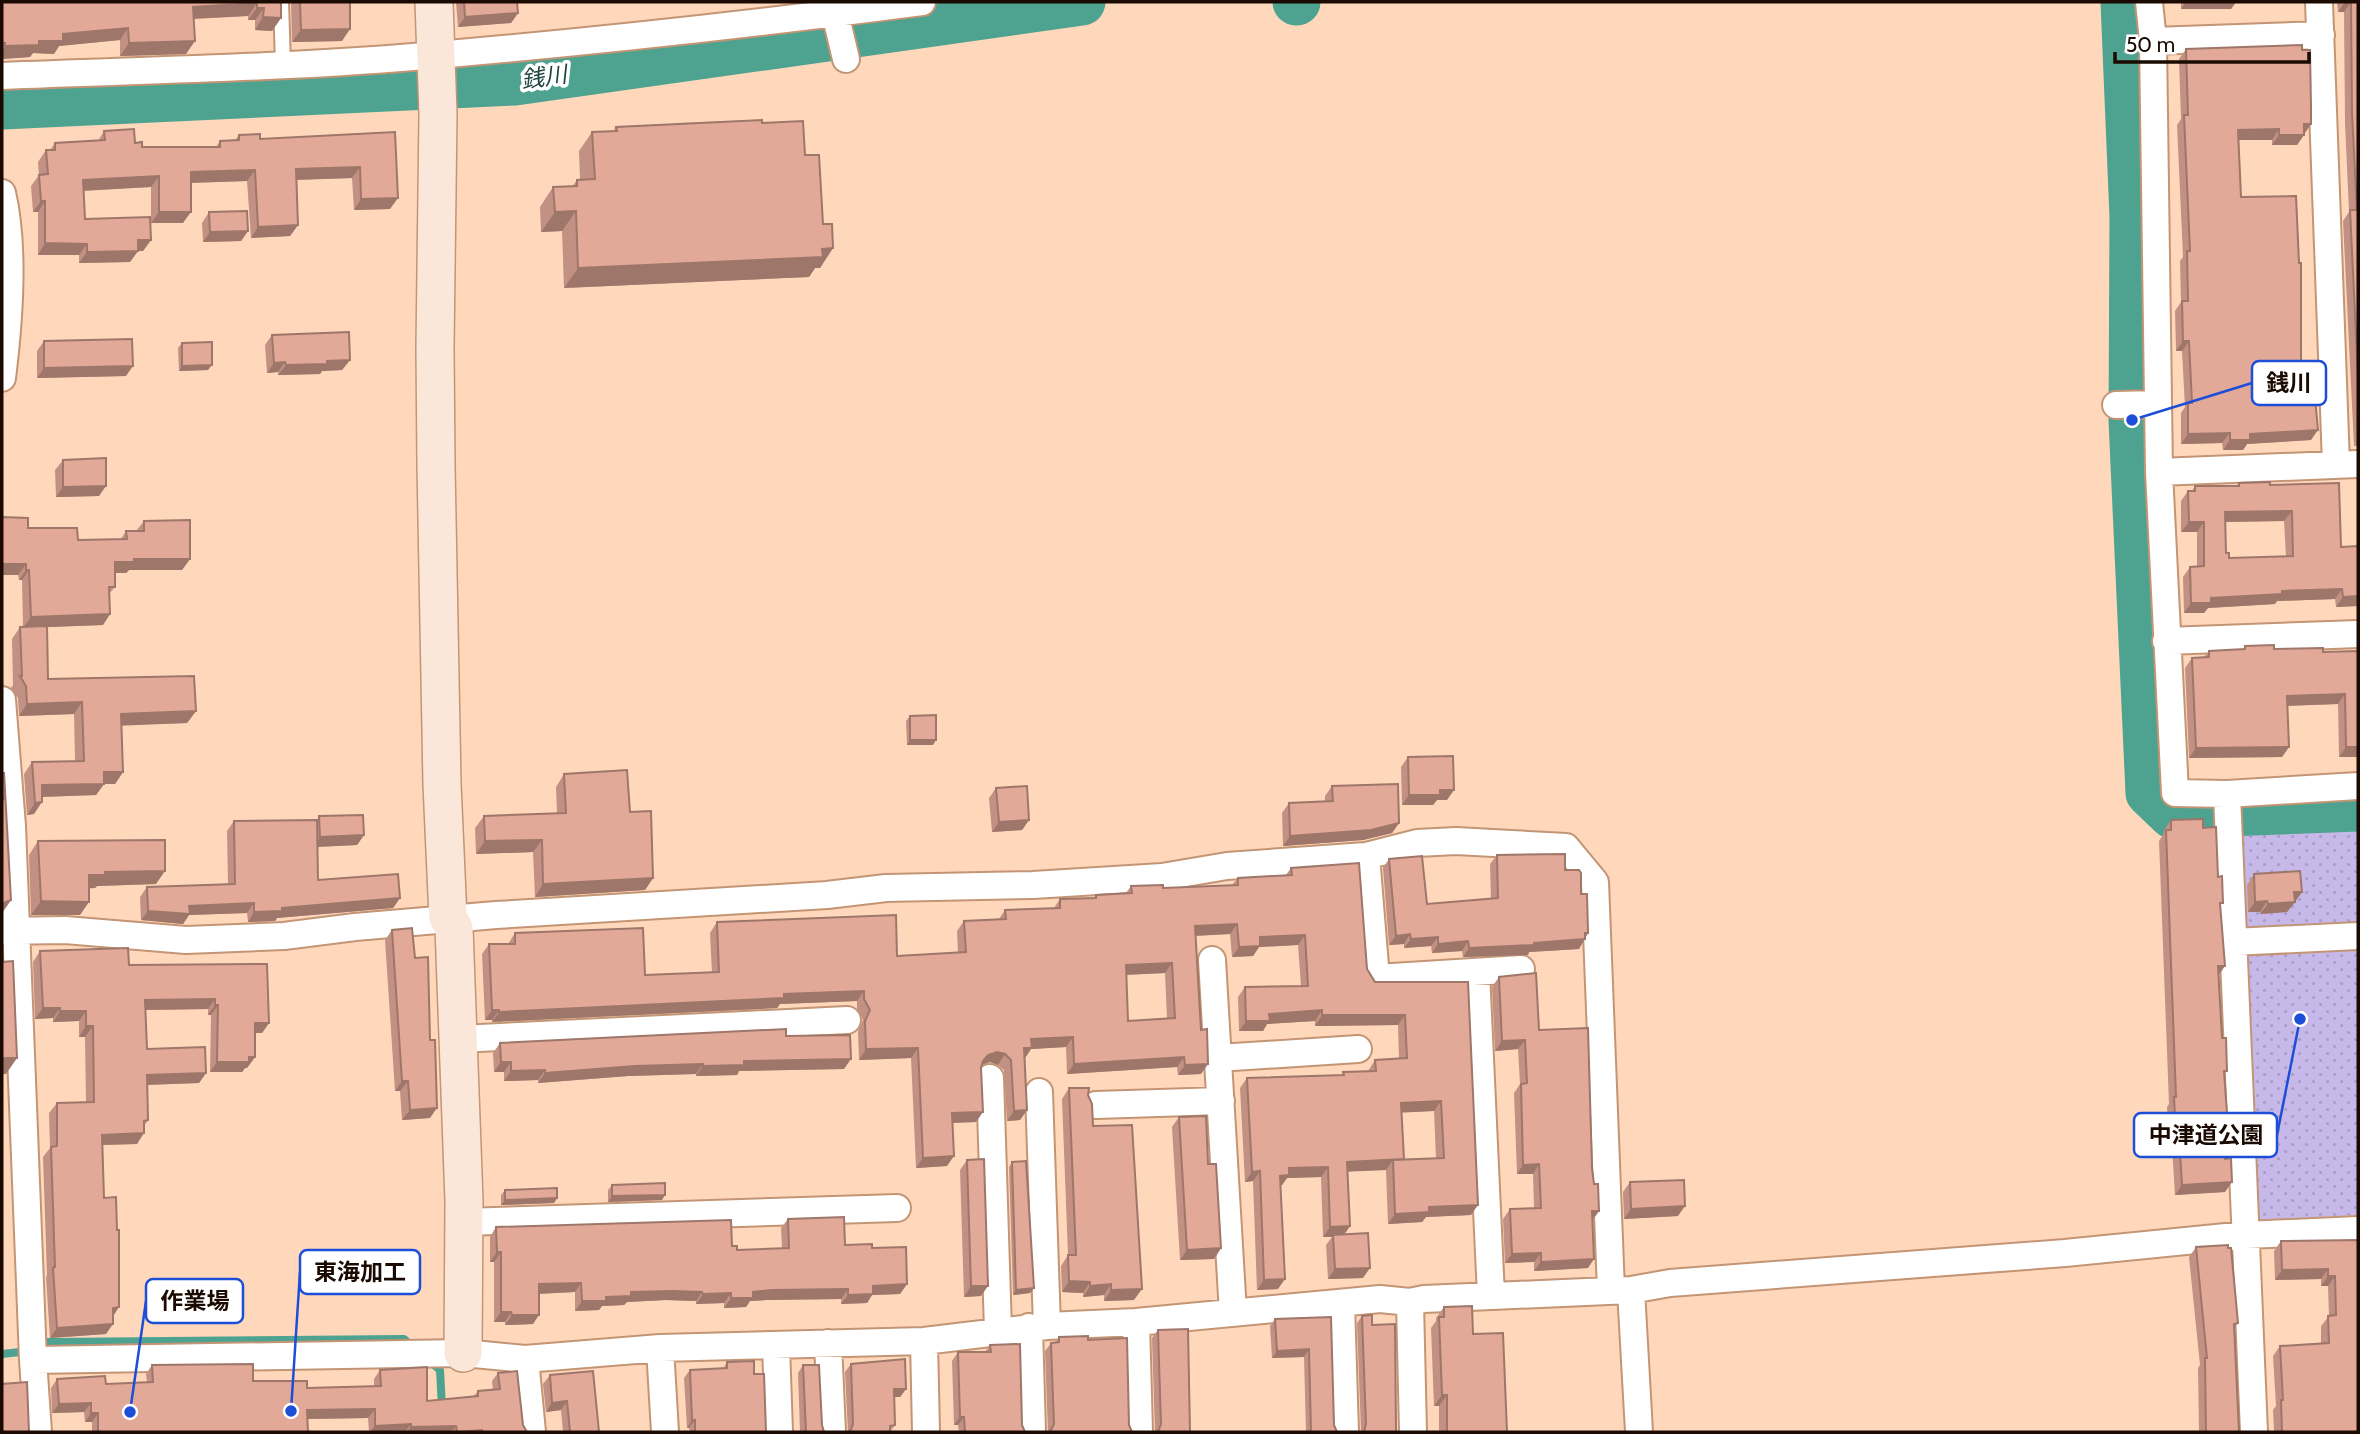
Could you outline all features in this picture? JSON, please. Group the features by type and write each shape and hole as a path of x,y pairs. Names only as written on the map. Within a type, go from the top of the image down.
{"street":[{"path":"434,2 437,108 436,452 442,784 448,918 454,928 459,1040 464,1222 463,1353"},
{"path":"2,76 435,59 836,17 922,2"},
{"path":"2149,2 2152,41 2159,472 2175,793 2228,807 2358,786"},
{"path":"2159,472 2347,464 2319,2"},
{"path":"836,17 845,57"},
{"path":"2152,41 2321,35"},
{"path":"2,193 8,232 8,290 2,378"},
{"path":"2116,405 2157,404"},
{"path":"2166,640 2358,634"},
{"path":"2,700 12,826 9,931 38,1432"},
{"path":"2228,807 2254,1432"},
{"path":"9,931 65,930 186,940 284,936 448,918 827,895 886,888 1033,885 1162,877 1227,866 1366,856 1417,843 1456,841 1566,847 1595,882 1621,1291 1639,1432"},
{"path":"1366,856 1376,978 1521,969"},
{"path":"2232,942 2358,936"},
{"path":"1212,960 1233,1313"},
{"path":"1476,972 1491,1296"},
{"path":"459,1040 847,1020"},
{"path":"1218,1058 1358,1049"},
{"path":"990,1078 998,1330"},
{"path":"1032,1432 1038,1326 1039,1091"},
{"path":"1096,1105 1220,1101"},
{"path":"464,1222 897,1208"},
{"path":"33,1360 463,1353 524,1359 660,1348 924,1341 1038,1326 1136,1322 1380,1299 1410,1303 1424,1298 1621,1291 1670,1283 2246,1235 2358,1230"},
{"path":"1410,1303 1413,1432"},
{"path":"1341,1304 1345,1432"},
{"path":"1136,1322 1139,1432"},
{"path":"924,1341 926,1432"},
{"path":"828,1343 832,1432"},
{"path":"776,1345 779,1432"},
{"path":"660,1348 665,1432"},
{"path":"524,1359 531,1432"}],"lane":[{"path":"281,2 283,64"}],"shaded area":[{"path":"2358,817 2358,1215 2252,1221 2233,823"}],"building":[{"path":"2,2 281,2 281,18 263,17 264,8 257,8 257,3 193,7 195,41 129,43 128,28 63,34 63,41 39,41 39,45 5,46 5,43 2,43"},
{"path":"300,2 350,2 350,29 301,30"},
{"path":"464,2 517,2 518,13 465,17"},
{"path":"2351,2 2358,2 2358,376 2350,210 2357,210 2352,113"},
{"path":"2302,45 2302,50 2310,50 2311,124 2304,124 2304,135 2279,135 2279,129 2238,130 2241,197 2296,196 2301,263 2301,366 2312,366 2318,430 2250,434 2250,440 2230,440 2230,433 2188,434 2188,403 2192,403 2189,341 2183,341 2182,301 2188,301 2187,251 2190,251 2184,115 2188,115 2186,49"},
{"path":"762,120 762,123 803,121 805,155 819,155 823,224 832,224 833,248 822,249 823,257 578,268 576,211 555,212 553,187 577,186 577,180 595,179 592,132 617,131 616,127"},
{"path":"134,129 135,143 142,142 142,147 220,147 220,141 239,140 239,135 260,134 260,139 395,132 398,198 361,199 360,167 296,169 298,225 258,227 255,170 191,172 191,212 159,212 159,176 83,180 85,219 150,217 151,240 138,240 138,251 87,252 87,244 45,243 45,201 41,201 39,175 48,174 46,150 55,150 55,143 105,140 104,131"},
{"path":"247,211 248,231 210,232 209,212"},
{"path":"349,332 350,360 327,361 327,364 274,363 272,335"},
{"path":"132,339 133,366 44,368 44,341"},
{"path":"212,342 212,365 182,366 182,343"},
{"path":"106,458 106,486 63,487 63,460"},
{"path":"2239,483 2339,483 2341,547 2358,546 2358,596 2343,597 2342,589 2282,591 2282,594 2211,598 2211,603 2191,603 2190,567 2204,566 2204,522 2189,522 2188,491 2195,491 2195,486 2239,486","holes":["2292,511 2293,556 2229,558 2229,553 2226,553 2225,512"]},
{"path":"2,517 28,518 28,528 77,528 78,540 127,539 126,531 144,531 144,521 190,520 190,559 134,559 134,562 115,562 115,587 109,587 110,614 31,617 29,570 26,570 26,564 2,564"},
{"path":"47,626 48,679 194,676 196,711 121,714 123,772 104,772 104,784 42,785 42,802 35,803 32,762 84,761 82,702 27,704 26,686 20,676 20,627"},
{"path":"2274,645 2274,649 2323,648 2323,652 2358,651 2358,747 2346,747 2345,694 2287,696 2289,747 2196,748 2192,658 2209,657 2209,651"},
{"path":"936,715 936,740 910,740 910,716"},
{"path":"1453,756 1454,790 1440,790 1440,795 1409,795 1408,757"},
{"path":"627,770 630,812 651,811 653,878 543,884 542,840 485,841 484,816 566,813 564,774"},
{"path":"4,772 11,900 2,905 2,799 5,799"},
{"path":"1398,784 1399,823 1371,830 1290,836 1289,803 1333,801 1332,786"},
{"path":"1027,786 1029,820 999,822 996,788"},
{"path":"363,815 364,835 320,837 319,816"},
{"path":"2203,819 2203,828 2216,827 2218,877 2222,876 2223,903 2220,903 2225,966 2218,966 2222,1038 2226,1038 2227,1071 2224,1071 2227,1113 2223,1113 2225,1159 2231,1158 2232,1182 2182,1185 2174,1097 2166,830 2171,830 2171,820"},
{"path":"317,820 318,880 398,874 400,898 282,908 282,911 254,912 254,903 189,906 190,914 148,911 147,887 235,884 234,821"},
{"path":"165,840 165,871 105,872 105,875 89,875 89,902 41,901 38,841"},
{"path":"1565,854 1565,870 1579,870 1581,894 1587,894 1588,933 1585,933 1585,939 1469,948 1468,941 1438,944 1438,937 1411,939 1410,934 1396,936 1389,859 1422,856 1427,904 1498,898 1497,855"},
{"path":"1359,863 1367,969 1375,982 1468,982 1478,1205 1429,1207 1429,1212 1395,1214 1393,1160 1444,1158 1441,1101 1401,1103 1404,1159 1347,1162 1350,1226 1330,1227 1328,1167 1289,1168 1289,1175 1280,1176 1285,1279 1264,1280 1260,1171 1252,1172 1247,1078 1344,1075 1343,1072 1376,1071 1375,1060 1407,1058 1405,1015 1322,1015 1322,1010 1269,1014 1270,1021 1246,1021 1245,987 1308,986 1305,935 1260,937 1260,946 1239,947 1237,924 1195,926 1201,1030 1207,1029 1208,1064 1185,1065 1184,1057 1074,1064 1073,1037 1031,1039 1032,1048 1024,1048 1027,1110 1014,1111 1011,1060 1005,1054 997,1052 988,1055 981,1068 983,1112 952,1113 954,1156 923,1158 918,1048 866,1049 865,1021 870,1010 864,999 864,991 784,994 784,998 499,1012 492,1010 489,944 515,944 515,933 643,928 645,975 719,972 717,922 896,915 897,956 966,952 964,921 1006,919 1005,910 1060,908 1060,899 1132,893 1131,886 1163,885 1163,888 1238,885 1238,878 1292,875 1291,868","holes":["1172,963 1175,1018 1128,1021 1126,965"]},
{"path":"2300,871 2302,892 2294,892 2295,902 2255,902 2254,874"},
{"path":"412,928 415,958 428,957 430,1040 435,1040 437,1108 410,1110 408,1081 402,1081 392,930"},
{"path":"128,948 129,965 267,964 269,1023 255,1023 255,1057 249,1057 249,1062 217,1062 218,1005 215,1005 215,999 145,1000 147,1049 205,1047 206,1073 147,1075 148,1120 144,1121 144,1133 102,1135 104,1198 116,1197 119,1307 113,1308 113,1324 57,1328 51,1147 57,1146 57,1103 94,1102 93,1026 86,1026 86,1011 43,1008 40,951"},
{"path":"13,961 17,1058 2,1058 2,962"},
{"path":"1536,973 1539,1030 1588,1028 1592,1168 1594,1184 1598,1184 1599,1211 1592,1211 1594,1259 1541,1262 1541,1253 1512,1254 1510,1209 1541,1208 1539,1164 1523,1165 1521,1084 1527,1083 1525,1040 1502,1041 1499,977"},
{"path":"786,1029 786,1036 850,1035 851,1059 744,1061 744,1065 635,1066 545,1073 545,1070 511,1071 511,1062 501,1062 500,1043"},
{"path":"1069,1088 1089,1088 1093,1126 1132,1125 1142,1289 1111,1290 1111,1284 1090,1286 1090,1282 1069,1281 1068,1255 1076,1255"},
{"path":"1206,1116 1208,1164 1216,1164 1221,1248 1187,1250 1179,1117"},
{"path":"984,1159 988,1286 971,1286 967,1160"},
{"path":"1026,1161 1034,1288 1016,1290 1012,1162"},
{"path":"1684,1180 1685,1206 1631,1209 1630,1182"},
{"path":"665,1183 665,1195 612,1196 612,1185"},
{"path":"557,1188 557,1198 505,1200 505,1190"},
{"path":"844,1217 845,1245 872,1244 872,1248 906,1247 907,1284 873,1286 873,1294 848,1295 848,1289 772,1290 753,1292 753,1298 731,1298 731,1293 631,1292 631,1296 606,1297 606,1301 582,1301 581,1283 539,1284 539,1315 512,1315 511,1312 501,1312 501,1252 497,1252 496,1227 731,1220 732,1246 737,1246 737,1250 789,1248 788,1219"},
{"path":"1368,1233 1370,1268 1335,1269 1333,1235"},
{"path":"2358,1240 2358,1432 2282,1432 2280,1346 2329,1343 2328,1316 2336,1315 2335,1276 2328,1276 2328,1269 2282,1270 2281,1241"},
{"path":"2228,1245 2228,1248 2231,1248 2238,1323 2234,1324 2239,1432 2206,1432 2207,1358 2196,1247"},
{"path":"1472,1306 1473,1334 1503,1333 1507,1432 1447,1432 1447,1395 1442,1395 1439,1317 1444,1317 1444,1307"},
{"path":"1372,1315 1372,1325 1395,1324 1396,1432 1364,1432 1366,1424 1362,1316"},
{"path":"1331,1317 1334,1425 1337,1432 1311,1432 1309,1349 1277,1351 1275,1319"},
{"path":"1188,1329 1190,1432 1158,1432 1161,1424 1158,1330"},
{"path":"1088,1336 1088,1340 1127,1338 1129,1425 1132,1432 1050,1432 1054,1424 1051,1343 1059,1342 1059,1337"},
{"path":"1020,1344 1022,1425 1025,1432 965,1432 964,1417 960,1417 958,1352 991,1352 990,1345"},
{"path":"905,1359 906,1389 894,1389 895,1425 890,1426 890,1432 850,1432 853,1424 851,1364"},
{"path":"754,1361 754,1374 764,1374 766,1432 695,1432 690,1370 727,1368 727,1362"},
{"path":"253,1364 253,1381 307,1381 307,1388 381,1386 380,1370 427,1367 427,1401 478,1396 478,1391 500,1389 498,1373 517,1371 523,1425 527,1432 457,1432 456,1426 411,1427 411,1424 375,1426 375,1409 307,1410 308,1432 98,1432 98,1413 91,1413 91,1403 59,1404 57,1379 105,1376 106,1384 153,1382 152,1365"},
{"path":"803,1365 819,1365 824,1432 806,1432"},
{"path":"593,1371 599,1432 570,1432 567,1401 552,1403 550,1375"},
{"path":"27,1382 29,1432 2,1432 2,1384"}],"waterway":[{"name":"銭川","path":"2,106 515,82 1082,2"},
{"name":"銭川","path":"2124,2 2133,217 2132,420 2149,793 2172,815 2358,808"},
{"path":"2,1354 20,1352 48,1342 404,1339 413,1347"},
{"path":"428,1360 440,1370 442,1408"}],"place":[{"name":"銭川","path":"2132,420"},
{"name":"中津道公園","path":"2300,1019"},
{"name":"東海加工","path":"291,1411"},
{"name":"作業場","path":"130,1412"}]}
